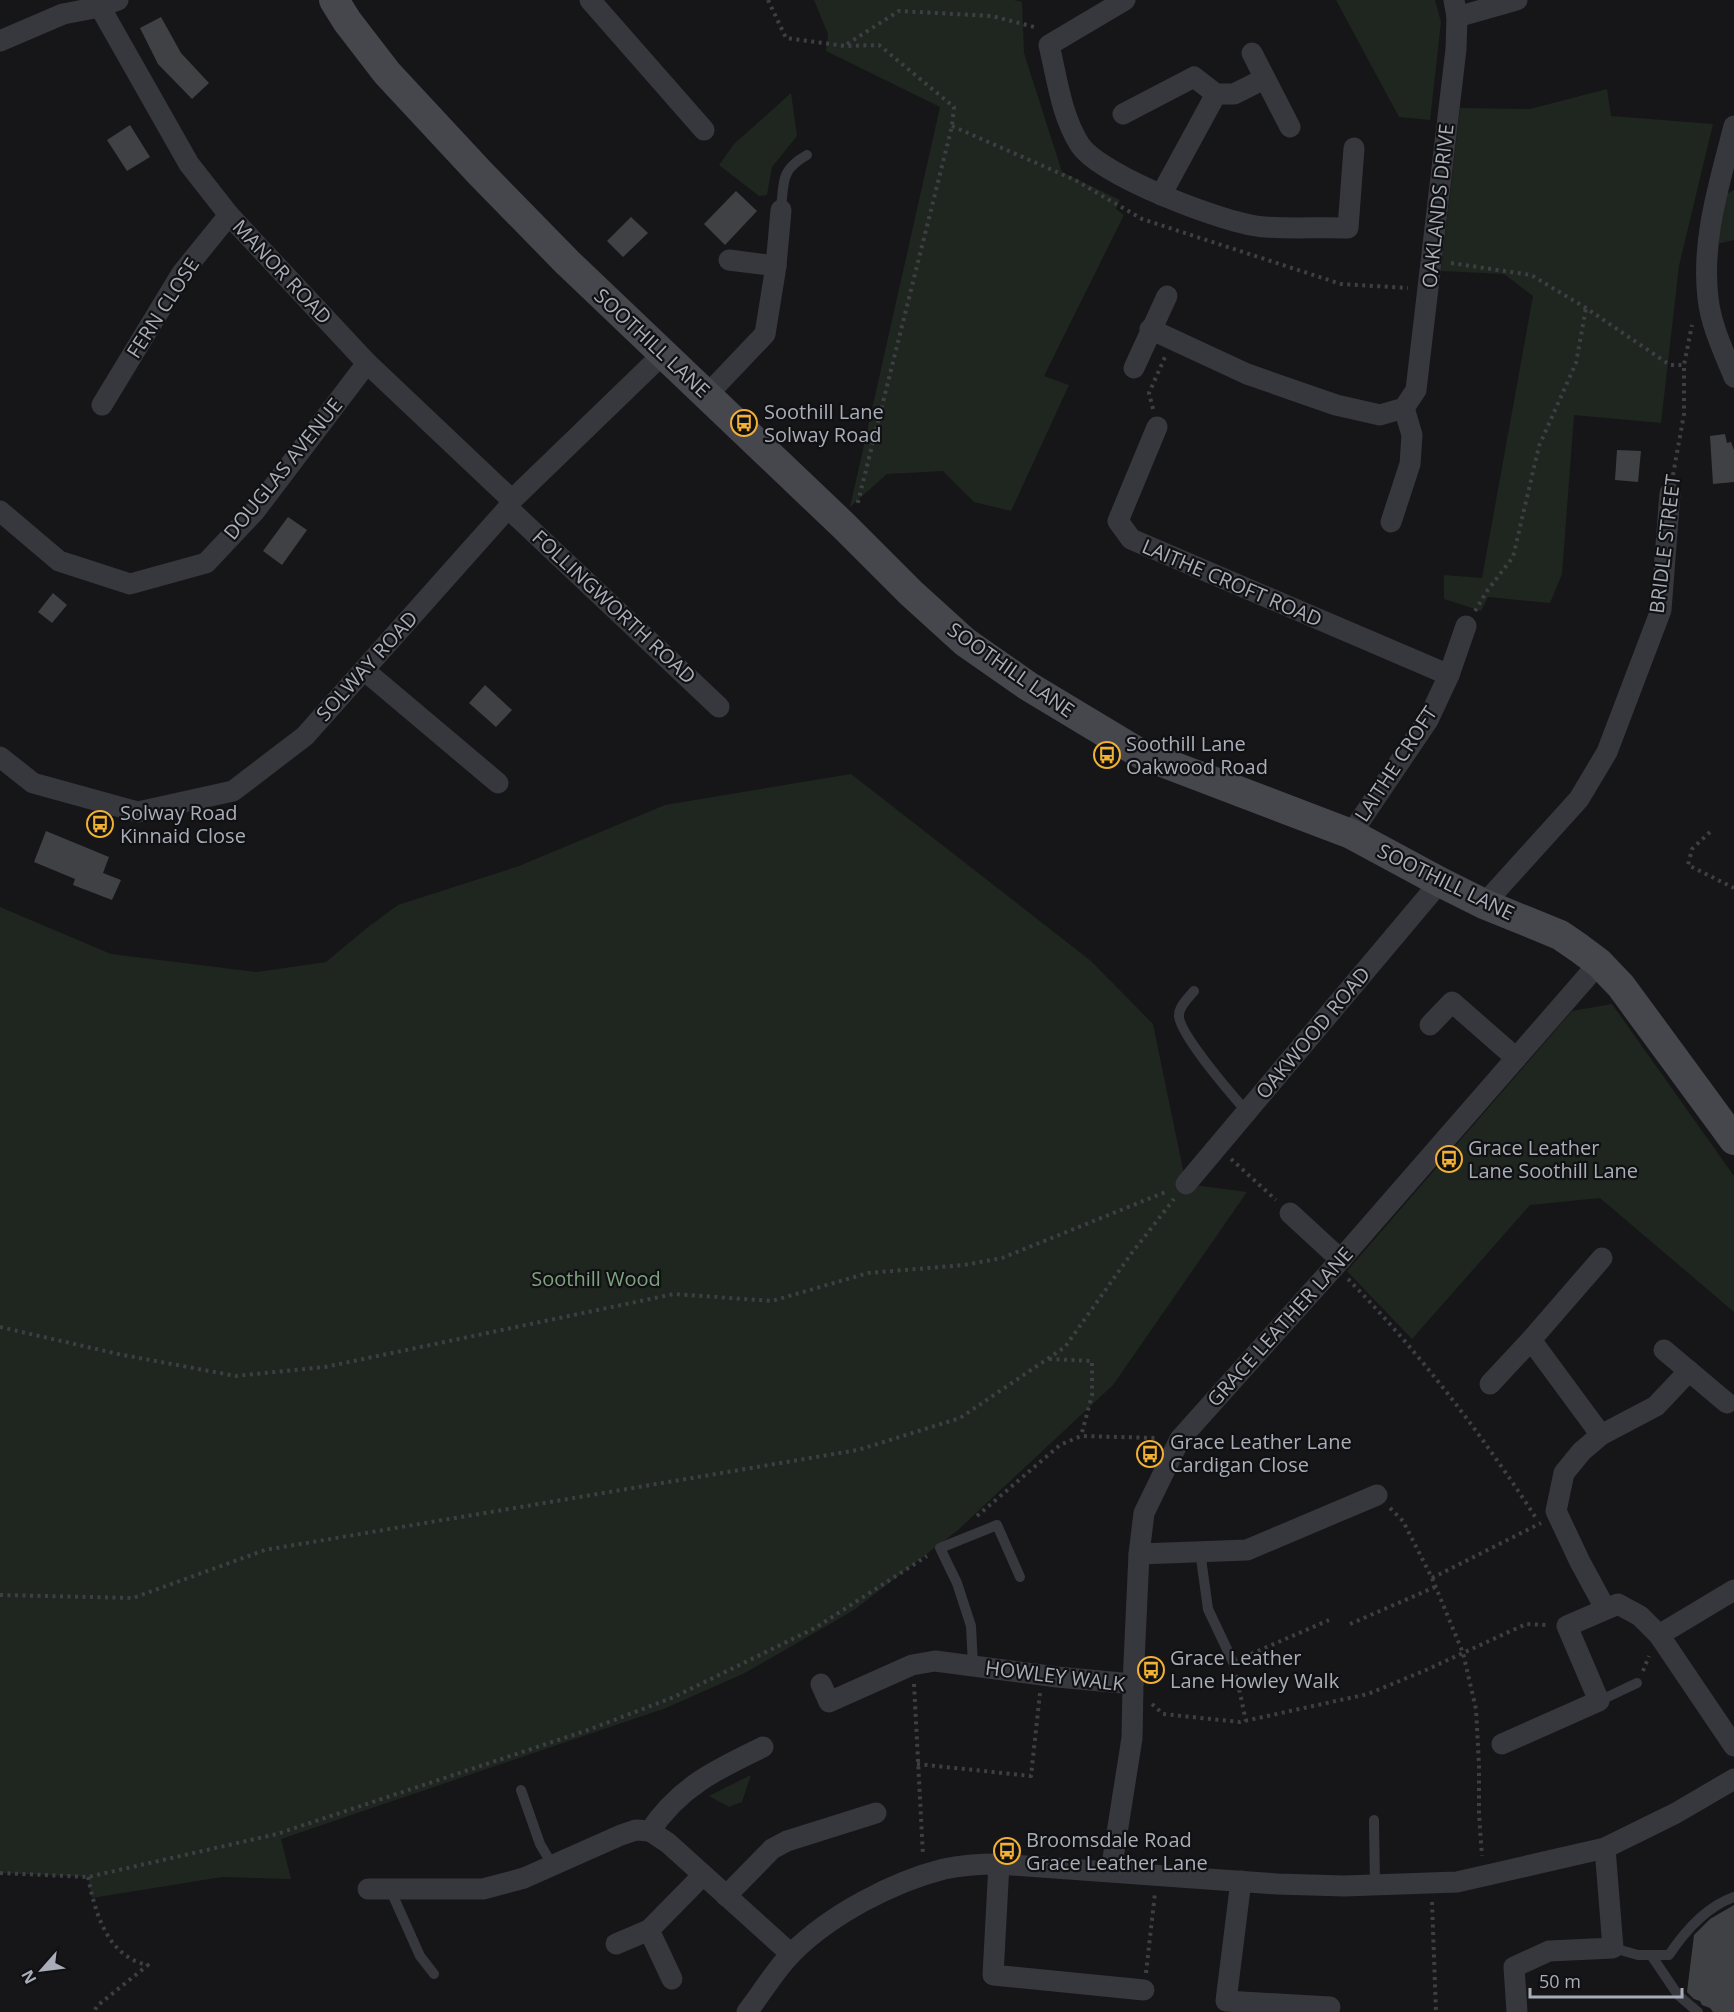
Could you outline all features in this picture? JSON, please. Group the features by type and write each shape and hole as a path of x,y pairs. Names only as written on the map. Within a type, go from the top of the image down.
{"main road":[{"name":"SOOTHILL LANE","path":"334,0 347,21 387,73 568,263 844,526 910,593 965,642 1028,686 1141,754 1351,834 1484,904 1560,935 1599,963 1621,986 1732,1134"}],"street":[{"path":"590,0 704,130"},
{"path":"1125,0 1057,40 1065,113 1081,146 1106,167 1199,211 1263,227 1348,228 1354,148"},
{"path":"1455,9 1518,0"},
{"path":"0,41 63,15 109,3"},
{"name":"MANOR ROAD","path":"109,3 189,164 229,215 367,363 510,504"},
{"name":"OAKLANDS DRIVE","path":"1404,408 1416,390 1456,49 1455,9"},
{"path":"1252,53 1290,127"},
{"path":"1123,114 1194,77 1216,94 1234,94 1264,79"},
{"path":"1161,195 1216,94"},
{"path":"1734,126 1707,242 1708,298 1716,333 1734,377"},
{"path":"707,395 765,333 777,266 781,210"},
{"name":"FERN CLOSE","path":"102,405 182,273 229,215"},
{"path":"729,260 777,266"},
{"path":"1134,368 1167,296"},
{"path":"1150,329 1247,374 1336,405 1380,415 1404,408 1412,435 1410,464 1391,522"},
{"name":"SOLWAY ROAD","path":"0,757 33,783 138,812 234,791 304,736 510,504 663,354"},
{"name":"DOUGLAS AVENUE","path":"0,512 59,561 130,584 206,563 255,510 367,363"},
{"name":"LAITHE CROFT ROAD","path":"1157,427 1118,521 1131,539 1449,675"},
{"name":"BRIDLE STREET","path":"1484,904 1579,799 1607,752 1660,610 1670,493"},
{"name":"FOLLINGWORTH ROAD","path":"510,504 719,707"},
{"name":"LAITHE CROFT","path":"1351,834 1428,720 1449,675 1467,626"},
{"path":"364,670 498,783"},
{"name":"OAKWOOD ROAD","path":"1186,1184 1440,882"},
{"name":"GRACE LEATHER LANE","path":"1111,1871 1132,1738 1132,1684 1139,1554 1144,1513 1180,1439 1338,1263 1599,963"},
{"path":"1430,1025 1452,1002 1516,1058"},
{"path":"1290,1213 1338,1263"},
{"path":"1490,1384 1602,1258"},
{"path":"1531,1340 1601,1435"},
{"path":"1665,1350 1730,1406"},
{"path":"1605,1608 1580,1562 1549,1519 1556,1511 1564,1473 1582,1451 1601,1435 1656,1406 1689,1371"},
{"path":"1139,1554 1246,1550 1377,1495"},
{"path":"1659,1635 1734,1590"},
{"path":"1502,1744 1599,1701 1567,1626 1618,1604 1640,1617 1659,1635 1734,1746"},
{"name":"HOWLEY WALK","path":"821,1684 829,1702 912,1665 935,1661 1132,1684"},
{"path":"650,1831 662,1813 702,1778 763,1747"},
{"path":"747,2012 791,1954 814,1933 842,1914 892,1888 925,1875 963,1866 999,1864 1344,1887 1457,1882 1605,1848 1676,1813 1734,1779"},
{"path":"726,1896 772,1849 787,1841 876,1813"},
{"path":"369,1889 483,1889 524,1878 621,1835 636,1830 650,1831 668,1843 791,1954"},
{"path":"1517,2012 1514,1967 1548,1951 1613,1948 1605,1848"},
{"path":"999,1864 993,1975 1144,1990"},
{"path":"616,1944 650,1930 703,1875"},
{"path":"1241,1881 1226,2001 1330,2007"},
{"path":"650,1930 672,1979"}],"lane":[{"path":"781,210 783,185 788,170 792,163 807,155"},
{"path":"1194,991 1178,1015 1182,1029 1247,1112"},
{"path":"973,1666 971,1626 957,1583 940,1548 997,1525 1020,1577"},
{"path":"1200,1551 1208,1609 1233,1662"},
{"path":"1599,1701 1637,1683"},
{"path":"520,1790 540,1844 553,1866"},
{"path":"1374,1820 1375,1886"},
{"path":"390,1889 420,1956 434,1974"},
{"path":"1613,1948 1638,1955 1669,1955 1691,1925 1725,1900 1734,1897"},
{"path":"1650,1954 1678,1995 1698,2012"}],"path":[{"path":"768,0 786,38 845,46 879,45 954,107 949,138 855,513 844,526"},
{"path":"845,46 899,11 992,16 1057,40"},
{"path":"1467,626 1486,591 1513,557 1539,446 1576,363 1586,308"},
{"name":"BRIDLE STREET","path":"1670,493 1684,414 1684,365 1692,320"},
{"path":"1614,328 1670,365 1684,365"},
{"path":"1157,427 1149,393 1174,340"},
{"path":"1710,832 1692,849 1688,865 1734,888"},
{"path":"1217,1146 1290,1213"},
{"path":"0,1327 118,1354 236,1376 325,1367 674,1294 772,1301 868,1273 964,1265 1002,1258 1186,1184"},
{"path":"0,1595 133,1598 265,1550 858,1450 960,1418 1065,1347 1131,1254 1186,1184"},
{"path":"1338,1263 1451,1399 1503,1468 1549,1519 1432,1578"},
{"path":"1048,1359 1092,1361 1092,1395 1081,1436"},
{"path":"972,1520 1060,1445 1081,1436 1180,1439"},
{"path":"1377,1495 1403,1521 1432,1578 1464,1652 1476,1709 1479,1814 1484,1876"},
{"path":"0,1873 88,1877 277,1834 588,1730 674,1696 815,1628 940,1548"},
{"path":"1350,1624 1435,1587"},
{"path":"1246,1721 1233,1662 1329,1620"},
{"name":"HOWLEY WALK","path":"1132,1684 1163,1714 1240,1722 1368,1694 1526,1624 1567,1626"},
{"path":"912,1665 925,1875"},
{"path":"917,1764 1031,1776 1042,1675"},
{"path":"1144,1990 1157,1875"},
{"path":"88,1877 102,1928 116,1948 140,1964 148,1965 97,2006 94,2012"},
{"path":"1432,1883 1436,2012"}],"green space":[{"path":"814,0 1014,0 1022,2 1024,53 1062,172 1120,200 1116,209 1124,215 1044,376 1069,385 1011,511 974,502 943,471 887,474 850,507 940,107 826,51 828,34"},
{"path":"1336,0 1435,0 1441,22 1430,120 1399,117"},
{"path":"1607,89 1611,116 1713,124 1679,266 1661,423 1574,415 1562,574 1550,603 1488,597 1481,611 1444,599 1444,575 1482,578 1533,296 1504,274 1441,271 1460,108 1530,109"},
{"path":"791,93 797,136 772,167 767,195 759,196 719,165 734,144"},
{"path":"1734,190 1734,240 1717,244 1722,196"},
{"name":"Soothill Wood","path":"851,774 1091,961 1153,1024 1186,1184 1247,1192 1113,1385 958,1530 854,1610 745,1673 666,1708 281,1839 291,1879 222,1877 92,1898 88,1877 0,1873 0,907 111,954 257,972 326,962 398,905 519,866 665,805"},
{"path":"1612,1004 1734,1176 1734,1312 1600,1198 1530,1205 1412,1339 1347,1271 1572,1011"},
{"path":"751,1775 742,1802 729,1807 709,1796"}],"building":[{"path":"161,17 181,53 209,83 192,99 158,64 140,28"},
{"path":"130,125 150,157 127,171 107,140"},
{"path":"736,191 757,211 725,245 704,224"},
{"path":"631,217 648,233 623,257 607,241"},
{"path":"1725,434 1727,443 1731,442 1734,450 1734,482 1713,484 1710,436"},
{"path":"1617,450 1641,451 1638,482 1615,480"},
{"path":"288,517 307,530 282,565 263,551"},
{"path":"53,593 67,605 52,623 38,612"},
{"path":"485,685 512,710 496,727 469,703"},
{"path":"46,831 109,857 103,873 121,880 112,900 73,885 75,879 34,862"},
{"path":"1734,1905 1734,2012 1713,2012 1687,1992 1694,1935 1710,1919"}],"place":[{"name":"Soothill Lane Solway Road","path":"744,423"},
{"name":"Soothill Lane Oakwood Road","path":"1107,755"},
{"name":"Solway Road Kinnaid Close","path":"100,824"},
{"name":"Grace Leather Lane Soothill Lane","path":"1449,1159"},
{"name":"Grace Leather Lane Cardigan Close","path":"1150,1454"},
{"name":"Grace Leather Lane Howley Walk","path":"1151,1670"},
{"name":"Broomsdale Road Grace Leather Lane","path":"1007,1851"}]}
